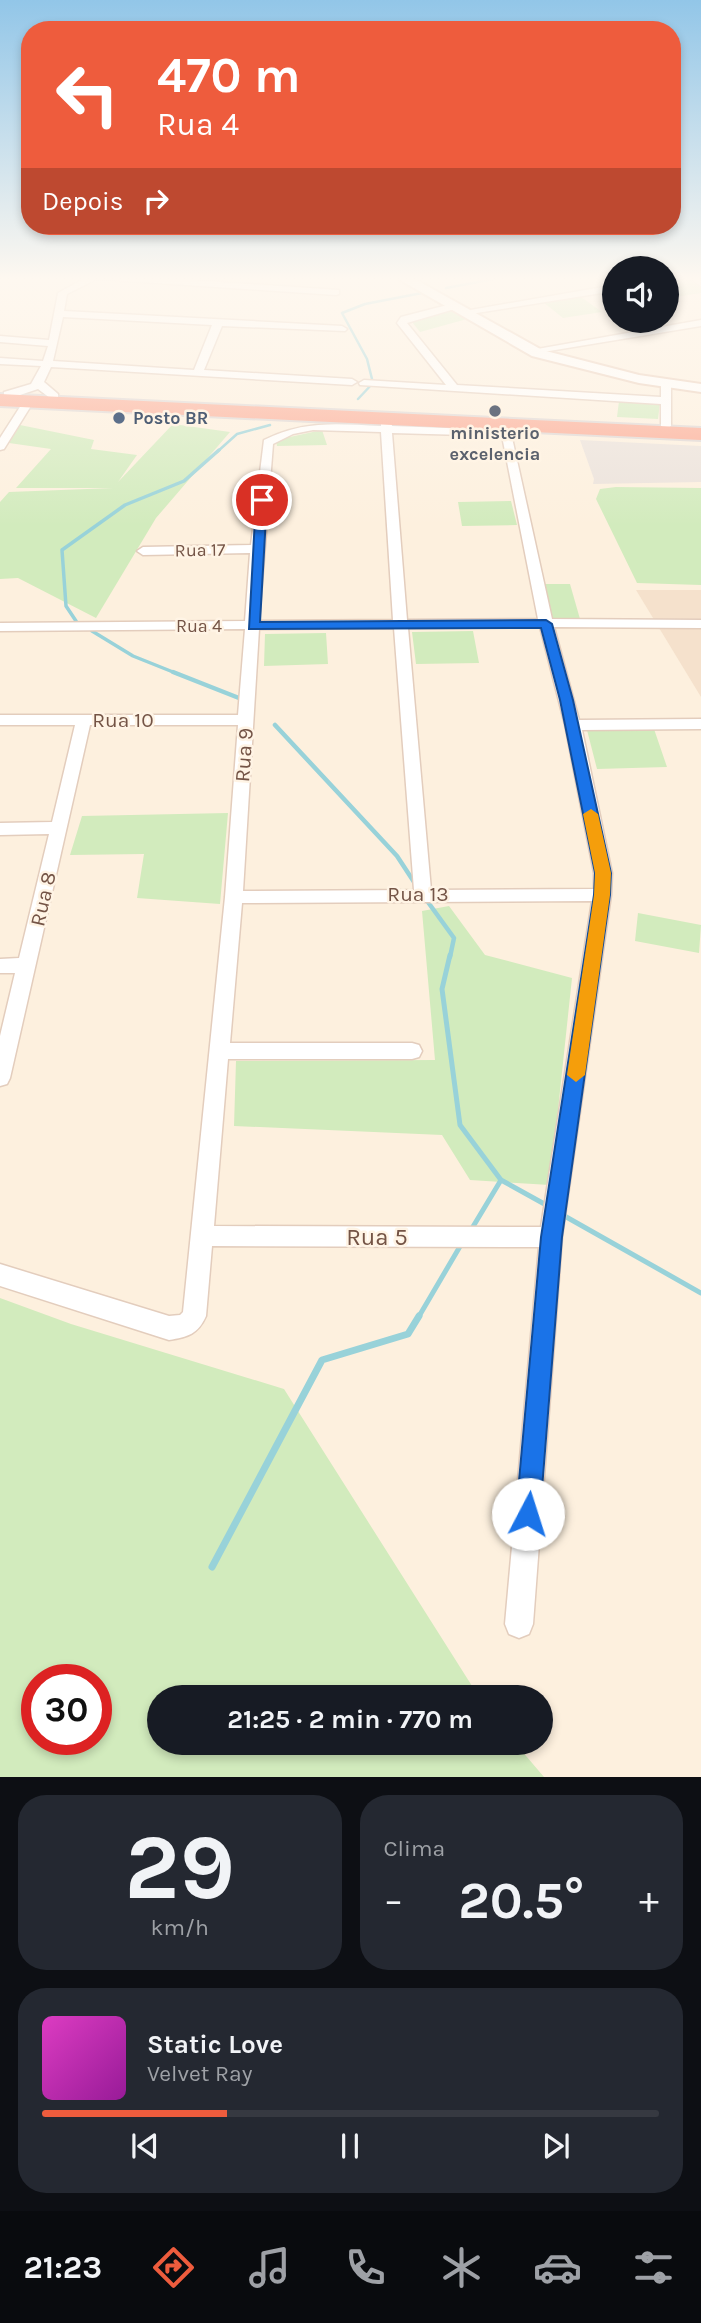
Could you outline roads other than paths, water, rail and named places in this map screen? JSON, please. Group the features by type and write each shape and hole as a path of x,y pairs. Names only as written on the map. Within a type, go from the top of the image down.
{"highway":[{"path":"3,396 54,396 701,427"},
{"path":"3,396 29,401 386,424 701,434"}],"main road":[{"path":"561,360 666,384 701,388"}],"street":[{"path":"3,396 26,390 39,382 48,360"},
{"path":"198,373 203,360"},
{"path":"432,360 454,388"},
{"path":"0,361 666,401"},
{"path":"39,382 44,390 54,396"},
{"path":"666,384 666,426"},
{"path":"0,447 29,401"},
{"path":"386,424 423,894"},
{"name":"Rua 9","path":"0,1275 169,1328 186,1326 196,1307 234,897 266,450 271,439 290,431 313,427 386,424"},
{"path":"505,429 546,624 573,725 603,873 554,1220 519,1624"},
{"name":"Rua 17","path":"144,551 257,549"},
{"name":"Rua 4","path":"0,626 651,622 701,624"},
{"name":"Rua 10","path":"0,720 247,720"},
{"name":"Rua 8","path":"0,1078 84,720"},
{"path":"573,725 701,724"},
{"path":"0,830 59,828"},
{"name":"Rua 13","path":"234,897 602,895"},
{"path":"0,966 28,965"},
{"path":"220,1051 412,1051"},
{"name":"Rua 5","path":"203,1236 554,1220"}],"waterway":[{"path":"358,399 373,383 367,360"},
{"path":"217,452 237,434 270,425"},
{"path":"76,621 66,606 62,550 125,505 184,481 219,450"},
{"path":"92,631 133,656 173,672"},
{"path":"173,672 244,700"},
{"path":"173,672 178,674"},
{"path":"275,725 397,856 416,885"},
{"path":"425,898 454,938 450,957"},
{"path":"450,955 442,989 460,1125 501,1180"},
{"path":"471,1230 501,1180"},
{"path":"501,1180 548,1206"},
{"path":"561,1214 701,1293"},
{"path":"418,1318 462,1243"},
{"path":"212,1567 322,1360 408,1334 419,1316"}],"place":[{"name":"ministerio excelencia","path":"495,411"},
{"name":"Posto BR","path":"119,418"}]}
